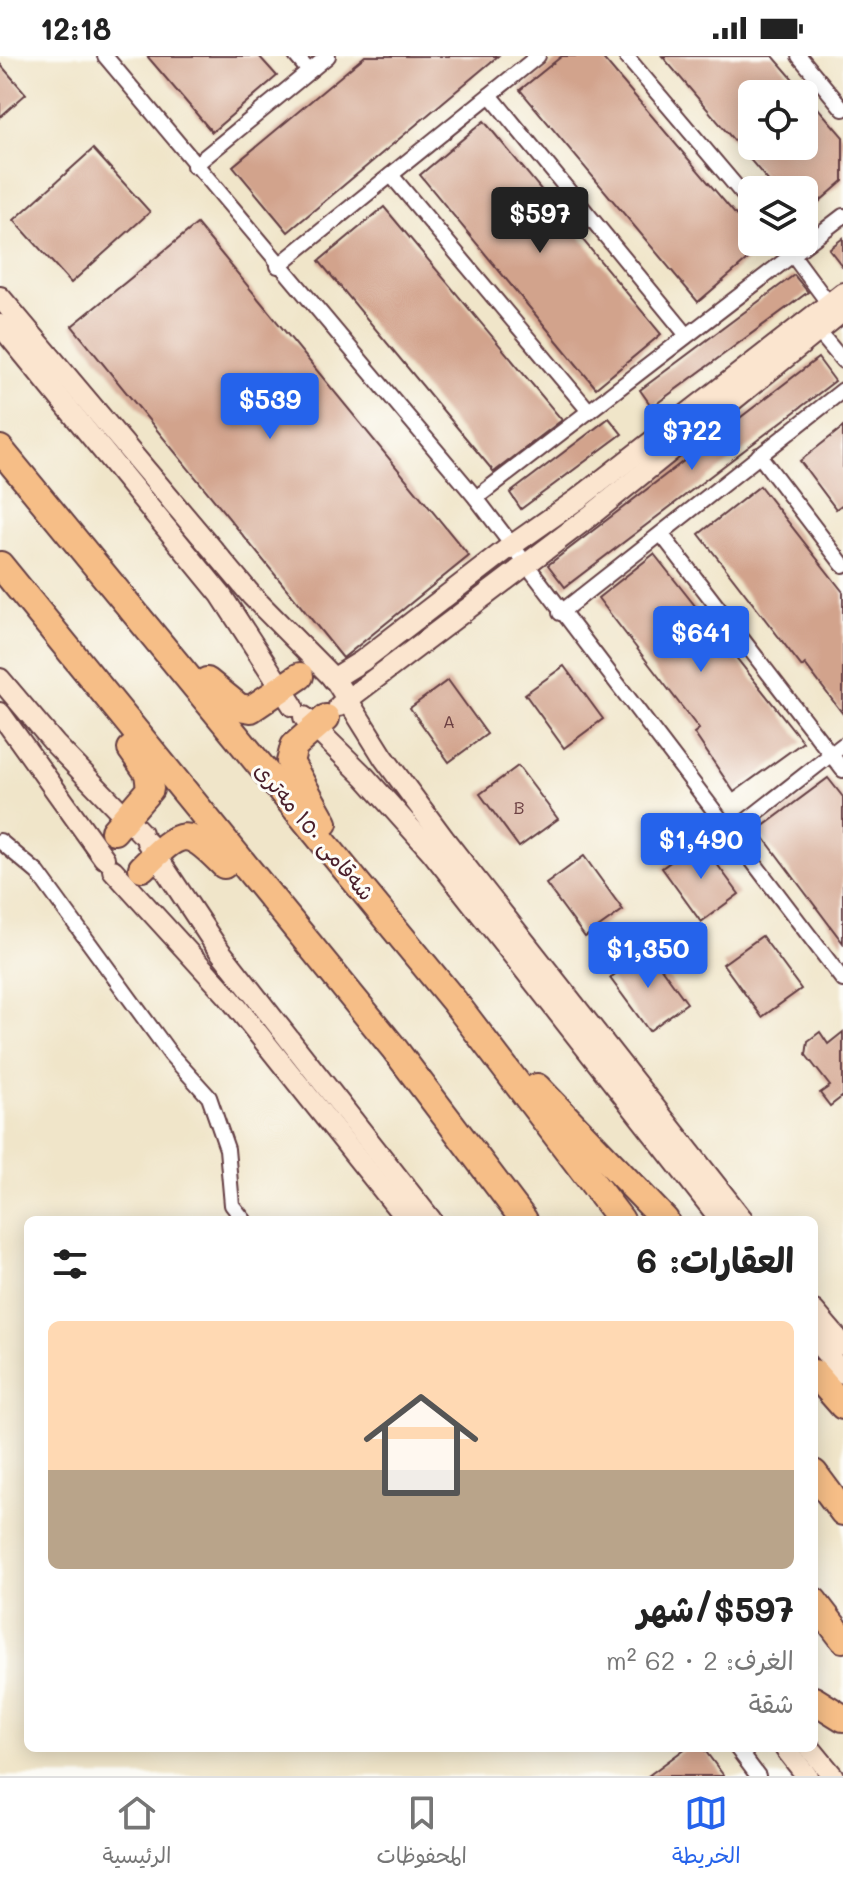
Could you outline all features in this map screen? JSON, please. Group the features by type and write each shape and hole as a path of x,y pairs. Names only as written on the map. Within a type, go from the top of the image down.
{"highway":[{"path":"0,439 24,478"},
{"name":"شەقامی ١٥٠ مەتری","path":"0,449 340,859 454,1001 618,1216"},
{"path":"0,565 393,1047 521,1216"},
{"path":"169,651 239,707 312,702 291,751 291,767 315,805 340,859"},
{"path":"98,685 115,722 150,778 138,841 195,838 246,884 278,907"},
{"path":"454,1001 661,1216"},
{"path":"393,1047 499,1216"},
{"path":"818,1378 843,1406"},
{"path":"818,1478 843,1512"},
{"path":"818,1606 843,1639"},
{"path":"818,1702 843,1718"}],"street":[{"path":"105,56 194,166 476,498 560,613 732,832 843,980"},
{"path":"296,56 309,71"},
{"path":"194,166 328,56"},
{"path":"278,266 538,56"},
{"path":"626,56 738,188"},
{"path":"799,56 843,109"},
{"path":"490,95 686,334"},
{"path":"391,175 589,411"},
{"path":"818,231 843,216"},
{"path":"476,498 686,334 779,256"},
{"path":"795,256 838,303"},
{"path":"0,297 252,596 312,702 384,758 740,1216"},
{"path":"312,702 511,546 584,507 818,331 838,303"},
{"path":"312,702 523,564 584,507 838,303"},
{"path":"0,325 312,702 718,1216"},
{"path":"818,331 843,361"},
{"path":"560,613 843,390"},
{"path":"759,455 843,565"},
{"path":"662,535 837,750 843,770"},
{"path":"0,679 138,841 216,946 428,1216"},
{"path":"0,713 109,864 228,996 404,1216"},
{"path":"732,832 837,750"},
{"path":"0,841 38,873 171,1055 209,1097 227,1149 232,1205 241,1216"},
{"path":"138,841 128,874 109,864 104,843 138,841"},
{"path":"818,1316 843,1345"},
{"path":"818,1344 843,1373"},
{"path":"740,1752 758,1776"},
{"path":"788,1752 807,1776"},
{"path":"813,1752 833,1776"}],"building":[{"path":"147,56 259,56 277,76 212,132"},
{"path":"365,56 498,56 288,232 233,166"},
{"path":"562,56 601,56 738,217 738,256 752,256 698,302 520,90"},
{"path":"662,56 773,56 794,80 738,80 738,145"},
{"path":"0,64 26,94 0,117"},
{"path":"818,108 843,137 843,181 818,203 818,176 764,176 750,160 818,160"},
{"path":"484,121 661,334 596,388 420,175"},
{"path":"93,149 150,212 71,283 14,220"},
{"path":"384,207 562,420 494,472 319,261"},
{"path":"197,224 469,556 343,658 72,326"},
{"path":"843,238 843,267 829,249"},
{"path":"794,275 808,292 652,407 640,390"},
{"path":"818,358 835,381 565,587 548,565"},
{"path":"609,418 622,434 521,509 510,493"},
{"path":"843,427 843,504 836,509 800,461"},
{"path":"760,486 843,592 843,714 805,664 802,667 699,534"},
{"path":"654,554 803,742 734,792 694,733 699,729 598,598"},
{"path":"564,666 603,719 564,748 525,694"},
{"path":"448,680 487,734 449,762 410,708"},
{"path":"518,766 558,819 519,847 480,794"},
{"path":"828,778 843,797 843,943 758,830"},
{"path":"700,841 739,894 701,922 662,868"},
{"path":"584,856 623,910 585,937 546,884"},
{"path":"762,936 801,989 762,1017 723,964"},
{"path":"648,950 687,1003 649,1031 610,978"},
{"path":"820,1032 828,1044 843,1032 843,1096 830,1106 820,1093 830,1086 806,1055 808,1041"},
{"path":"681,1752 706,1752 724,1776 648,1776"}]}
